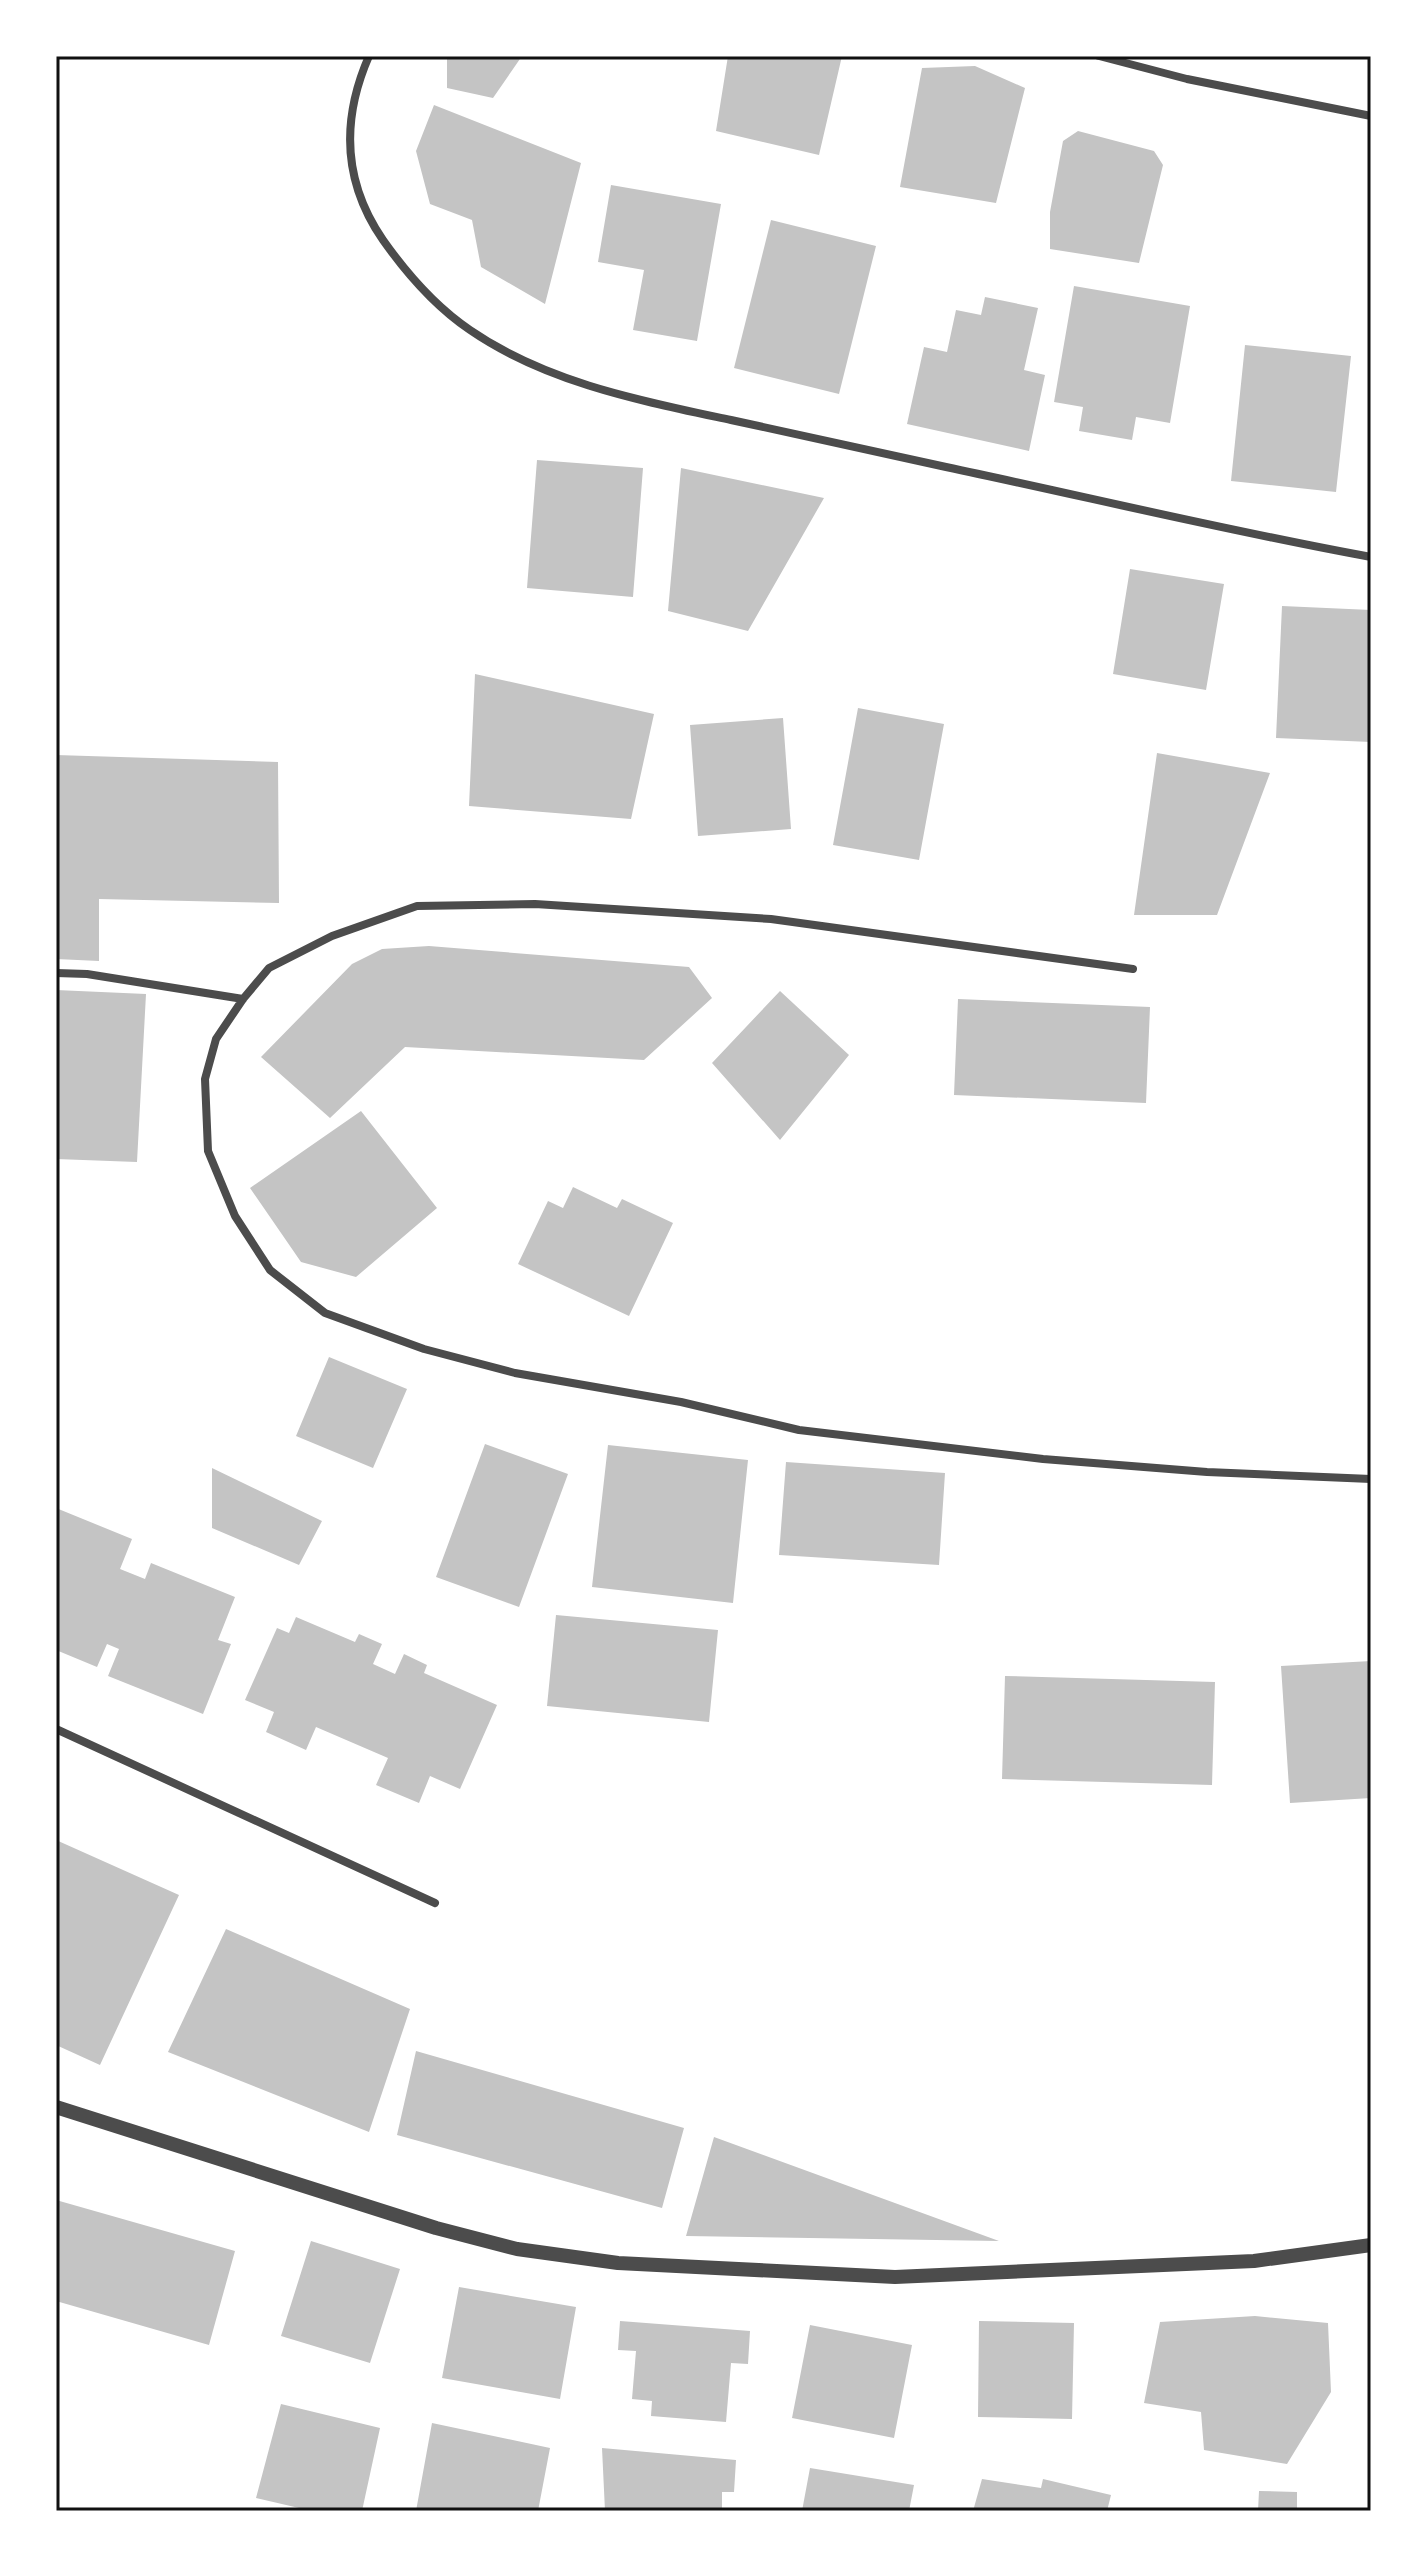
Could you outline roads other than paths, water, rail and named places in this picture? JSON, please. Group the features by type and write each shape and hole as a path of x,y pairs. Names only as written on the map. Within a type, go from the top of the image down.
{"street":[{"path":"369,56 358,81 347,133 354,183 373,225 402,267 432,298 470,330 513,355 630,398 1222,530 1371,557"},
{"path":"1099,56 1187,79 1371,116"},
{"path":"1133,969 771,919 535,904 417,906 332,936 269,968 216,1039 205,1079 208,1151 235,1216 270,1270 325,1313 424,1349 515,1373 681,1402 799,1430 1043,1459 1207,1472 1371,1479"},
{"path":"56,973 87,974 243,999"},
{"path":"56,1729 435,1903"},
{"path":"56,2107 436,2228 517,2249 618,2263 895,2277 1254,2261 1371,2245"}]}
